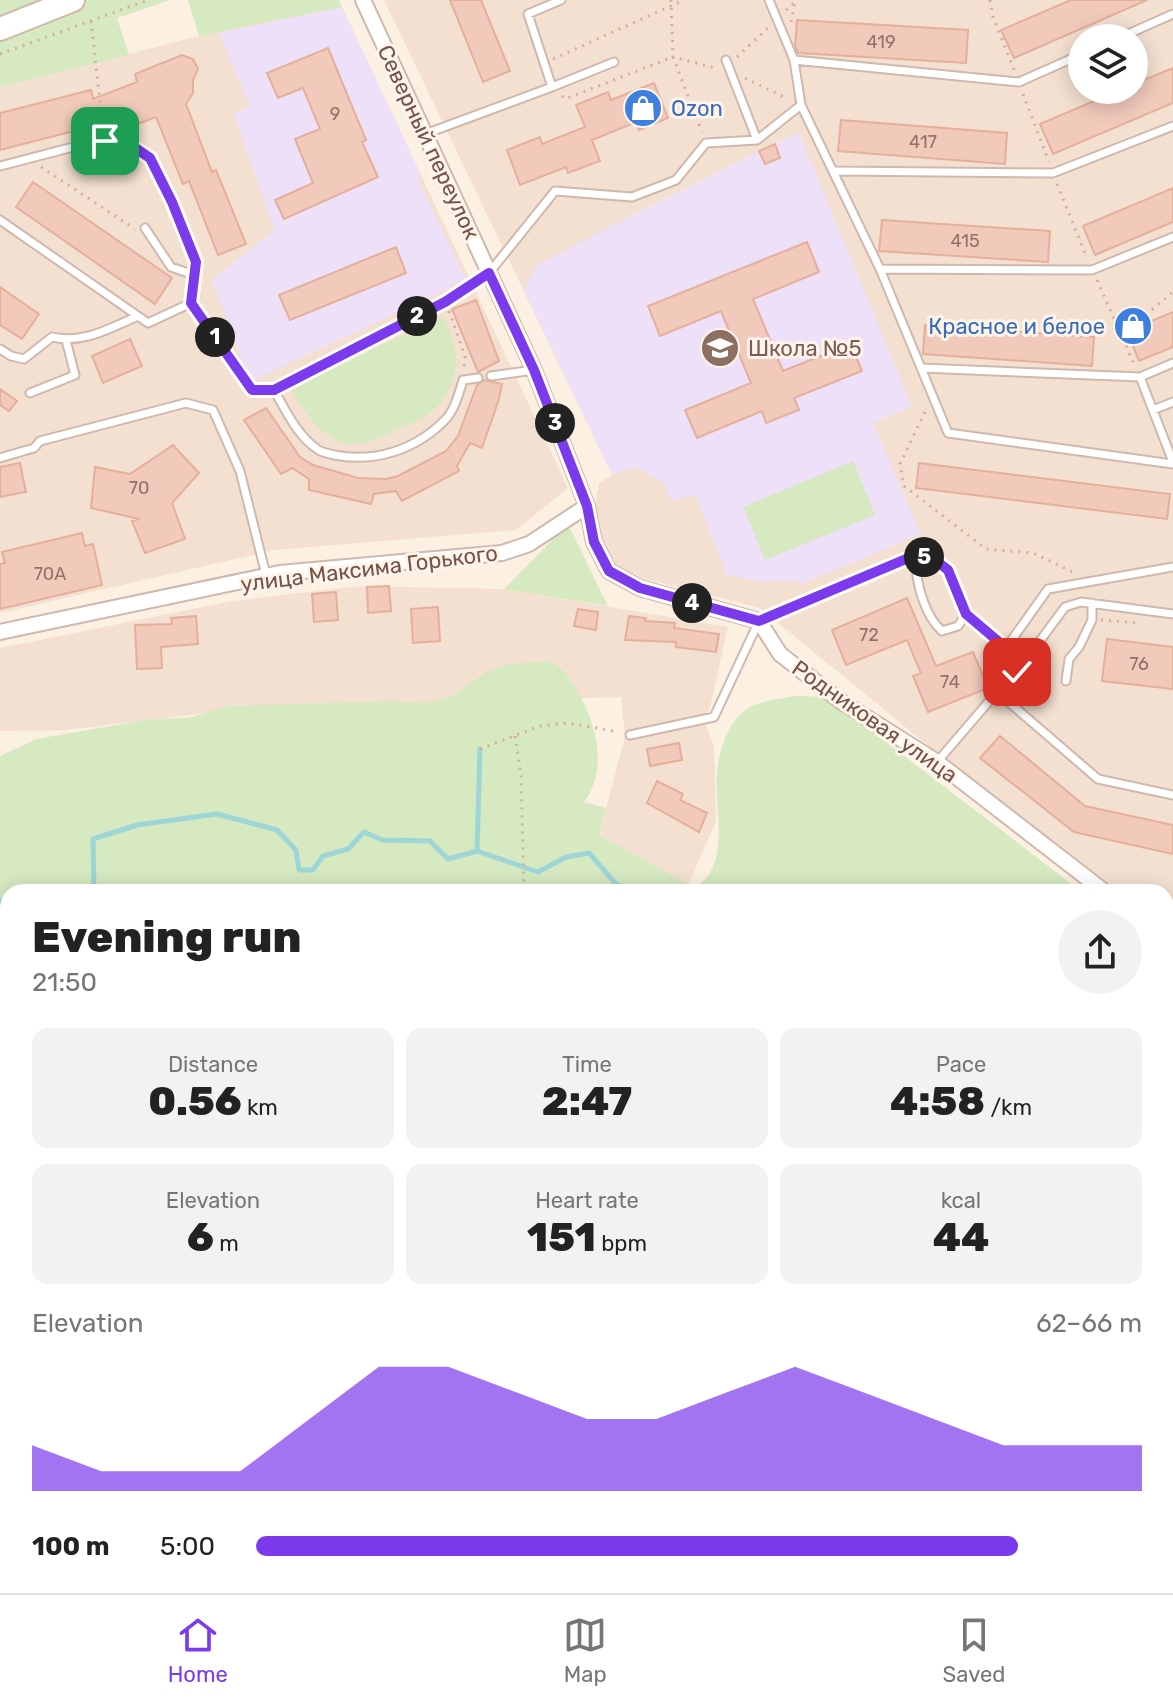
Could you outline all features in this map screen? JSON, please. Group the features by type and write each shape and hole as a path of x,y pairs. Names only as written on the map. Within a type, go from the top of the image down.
{"street":[{"path":"0,29 73,0"},
{"name":"Северный переулок","path":"363,0 534,370 587,506"},
{"path":"587,506 594,542 609,571 640,588 759,621"},
{"name":"улица Максима Горького","path":"0,632 267,576 502,553 529,544 587,506"},
{"name":"Родниковая улица","path":"759,621 780,654 839,700 937,762 1095,884"}],"lane":[{"path":"552,87 528,14 561,0"},
{"path":"769,0 794,60 801,105 880,269 948,433 1173,463 1140,377"},
{"path":"1148,25 1173,14"},
{"path":"794,60 1019,82 1068,60"},
{"path":"425,134 614,62"},
{"path":"728,63 757,140"},
{"path":"478,378 463,380 448,417 410,445 379,458 347,457 319,451 297,430 274,390 445,302 489,273 555,191 632,197 676,180 706,143 757,140 801,105"},
{"path":"835,171 1053,173 1173,126"},
{"path":"0,166 96,141 125,141 150,158 196,262 191,303 148,323 0,220"},
{"path":"145,228 171,267 194,275"},
{"path":"880,269 1092,270 1173,237"},
{"path":"0,349 24,359 52,337 66,340 88,338 136,317"},
{"path":"30,393 75,375 66,340"},
{"path":"921,368 1140,377 1173,363"},
{"path":"491,376 534,370"},
{"path":"1153,410 1173,402"},
{"path":"0,458 34,448 40,441 186,403 213,410 240,471 267,576"},
{"path":"931,557 916,568 918,583 934,624 942,631 958,626 966,614"},
{"path":"630,735 714,717 759,621 906,559 931,557 948,570 966,614 1006,648 1017,672"},
{"path":"1006,648 1048,589 1173,567"},
{"path":"937,762 1017,672 1065,607 1081,602 1173,614"},
{"path":"1066,681 1069,659 1079,647 1092,620 1092,603"},
{"path":"997,692 1098,779 1173,795"}],"path":[{"path":"0,54 148,0"},
{"path":"671,0 673,57 706,143"},
{"path":"544,63 684,0"},
{"path":"990,0 993,17 1053,173 1140,377"},
{"path":"728,63 796,1"},
{"path":"91,21 105,141"},
{"path":"552,87 565,99 673,57"},
{"path":"27,159 152,240"},
{"path":"1121,335 1173,292"},
{"path":"445,302 465,356 463,380"},
{"path":"191,303 252,390 274,390"},
{"path":"931,393 922,424 900,464 904,486 986,549 1033,553 1093,581"},
{"path":"1092,620 1143,623"},
{"path":"480,749 540,726 568,723 630,735"},
{"path":"515,736 521,776 524,884"}],"shaded area":[{"path":"384,0 1173,0 1173,884 1097,884 760,608 642,578 617,565 600,539 595,508 599,483 612,475"},
{"path":"342,7 568,488 516,530 274,550 0,613 0,87 199,36"},
{"path":"342,7 422,177 418,179 466,280 250,382 212,280 274,230 234,114 250,107 219,33"},
{"name":"Школа №5","path":"799,133 912,406 873,423 921,534 799,585 797,581 760,582 727,575 695,495 671,501 663,482 635,467 612,475 524,290 536,265 759,151 765,164 780,158 775,144"},
{"path":"358,586 504,589 728,627 706,726 714,746 716,822 688,884 599,835 625,736 621,697 232,710 67,730 0,731 0,648 232,601"}],"green space":[{"path":"0,0 170,0 117,18 129,55 0,87"},
{"path":"188,0 339,0 342,7 199,36"},
{"path":"443,317 456,354 453,379 441,402 415,422 373,440 359,444 345,443 319,428 290,387"},
{"path":"853,461 875,515 765,560 743,507"},
{"path":"568,524 608,606 504,589"},
{"path":"553,663 582,699 597,743 598,759 592,789 584,802 606,808 599,835 688,884 0,884 0,756 36,739 152,719 188,718 229,706 392,701 427,703 451,697 486,672 509,664"},
{"path":"797,696 827,697 1072,884 700,884 710,873 716,858 717,772 722,747 733,723 744,711 769,700"}],"building":[{"path":"450,0 481,0 510,71 483,82"},
{"path":"1071,0 1147,0 1092,24 1068,24 1068,34 1014,58 1001,30"},
{"path":"797,20 968,30 966,63 798,53 795,46"},
{"path":"328,48 378,177 284,219 275,200 313,183 295,139 320,129 303,88 278,98 267,73"},
{"path":"182,55 193,59 198,69 193,80 193,93 186,104 212,172 216,170 246,244 218,255 189,181 183,184 156,117 130,127 126,118 0,150 0,113 91,90 93,99 137,82 135,74"},
{"path":"1173,68 1173,103 1053,154 1040,124 1087,104 1148,104 1148,78"},
{"path":"654,83 668,118 639,130 636,122 592,140 600,161 568,173 566,167 520,185 507,150 540,137 542,144 585,127 576,105 608,92 611,100"},
{"path":"841,120 1007,133 1005,164 838,151"},
{"path":"775,144 780,158 765,164 759,151"},
{"path":"33,182 172,278 155,304 16,207"},
{"path":"1173,188 1173,222 1095,255 1083,226"},
{"path":"882,220 1050,231 1048,262 879,251"},
{"path":"807,242 819,272 753,299 783,371 851,344 862,371 794,398 799,410 766,423 762,411 697,438 685,410 751,383 721,311 660,336 648,306"},
{"path":"396,247 406,273 290,320 279,295"},
{"path":"0,287 39,314 22,339 0,325"},
{"path":"476,300 499,361 478,372 452,309"},
{"path":"1173,312 1173,347 1139,361 1127,331"},
{"path":"925,325 1094,337 1092,366 923,354"},
{"path":"130,339 142,366 103,383 92,356"},
{"path":"484,380 502,384 482,448 470,443 457,466 459,471 402,501 396,491 374,494 371,504 309,490 309,479 292,468 281,474 244,420 266,408 300,457 313,465 358,478 386,479 446,451 458,436 477,385"},
{"path":"0,389 17,401 9,411 0,405"},
{"path":"173,445 199,473 172,503 185,539 145,553 132,521 139,519 91,508 95,467 130,474"},
{"path":"20,463 26,492 0,497 0,467"},
{"path":"919,463 1170,494 1167,519 916,488"},
{"path":"82,533 85,546 93,544 102,585 0,609 0,564 5,563 2,552"},
{"path":"389,586 391,611 368,613 367,587"},
{"path":"336,592 338,620 314,622 312,594"},
{"path":"907,598 936,666 973,652 988,688 928,712 913,676 921,673 907,640 846,665 832,630"},
{"path":"438,607 440,641 413,643 411,609"},
{"path":"578,609 598,612 596,630 574,626"},
{"path":"196,616 198,644 161,647 162,668 137,669 135,625 172,624 171,618"},
{"path":"629,616 646,618 645,621 675,623 674,628 719,634 716,652 676,647 676,642 625,640"},
{"path":"1107,639 1173,647 1173,689 1102,681"},
{"path":"1000,736 1085,806 1173,825 1173,854 1074,832 980,758"},
{"path":"679,743 682,760 650,766 647,749"},
{"path":"657,781 683,794 680,800 707,813 699,832 647,803"}],"waterway":[{"path":"477,851 480,749"},
{"path":"94,884 93,839 137,825 217,814 277,830 296,850 299,870 313,870 323,856 348,849 364,832 382,840 430,841 448,859 477,851 538,872 566,857 589,853 616,884"}],"place":[{"name":"Ozon","path":"643,108"},
{"name":"Красное и белое","path":"1133,326"},
{"name":"Школа №5","path":"720,348"}],"route":[{"path":"105,141 125,141 150,158 196,262 191,303 252,390 274,390 445,302 489,273 534,370 587,506 594,542 609,571 640,588 759,621 906,559 931,557 948,570 966,614 1006,648 1017,672"}]}
